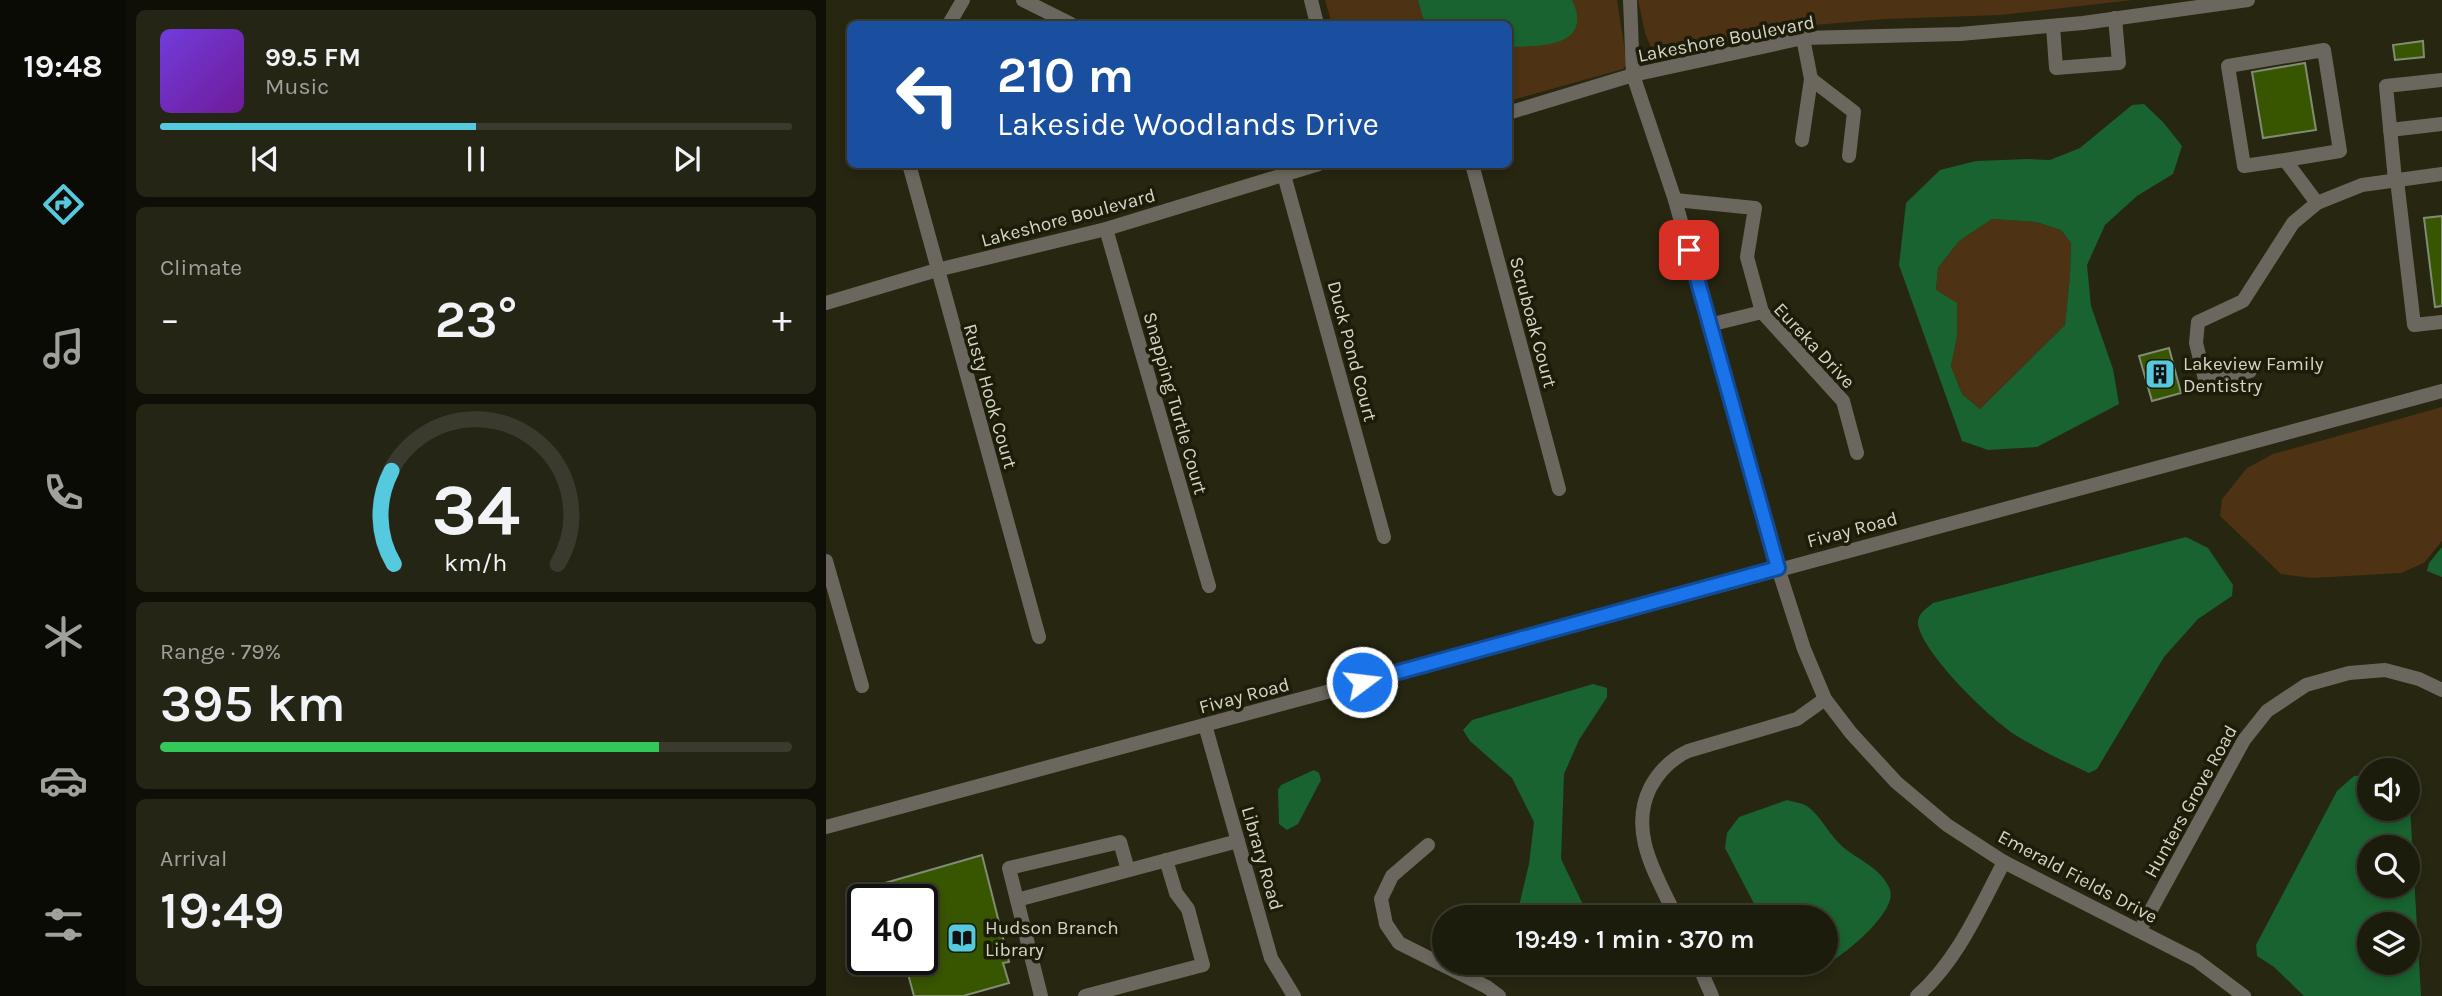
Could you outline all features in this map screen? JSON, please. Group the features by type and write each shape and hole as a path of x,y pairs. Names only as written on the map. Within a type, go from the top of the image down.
{"street":[{"path":"951,21 963,0"},
{"path":"1023,0 1065,21"},
{"path":"1311,0 1316,21"},
{"name":"Emerald Fields Drive","path":"1630,0 1633,75 1675,200 1778,568 1804,649 1825,699 1851,733 1896,782 1947,825 2004,862 2196,960 2244,996"},
{"name":"Lakeshore Boulevard","path":"1512,112 1633,75 1803,38 1960,34 2115,19 2248,0"},
{"path":"2053,26 2056,68 2119,63 2115,19"},
{"path":"1802,140 1811,79 1803,38"},
{"path":"2324,50 2340,151 2285,160 2244,166 2228,66 2324,50"},
{"path":"1811,79 1854,111 1849,156"},
{"path":"2442,80 2386,86 2414,326 2442,322"},
{"path":"2390,130 2442,124"},
{"path":"2285,160 2317,203"},
{"name":"Rusty Hook Court","path":"910,168 1039,638"},
{"name":"Lakeshore Boulevard","path":"826,303 936,270 1106,229 1306,168"},
{"name":"Scruboak Court","path":"1473,168 1559,489"},
{"path":"2250,371 2206,383 2196,343 2198,322 2243,301 2293,223 2317,203 2362,185 2442,174"},
{"name":"Duck Pond Court","path":"1284,175 1384,537"},
{"path":"1675,200 1755,208 1747,257 1762,312"},
{"name":"Snapping Turtle Court","path":"1106,229 1209,586"},
{"name":"Eureka Drive","path":"1709,325 1762,312 1843,401 1857,453"},
{"name":"Fivay Road","path":"826,828 1778,568 2442,391"},
{"path":"826,561 862,686"},
{"name":"Hunters Grove Road","path":"2140,930 2244,740 2267,711 2305,685 2349,673 2385,670 2419,679 2442,690"},
{"path":"1671,905 1650,859 1641,830 1643,804 1655,778 1672,759 1688,751 1797,719 1825,699"},
{"name":"Library Road","path":"1205,725 1271,958 1294,996"},
{"path":"1017,900 1238,841"},
{"path":"1041,996 1009,868 1120,842 1128,870"},
{"path":"1428,845 1392,876 1381,899 1386,924 1399,943 1487,986 1499,996"},
{"path":"1085,996 1203,965 1188,909 1176,893 1167,860"},
{"path":"1917,996 1937,979 1953,957 2004,862"},
{"path":"1703,975 1713,996"}],"shaded area":[{"path":"1325,0 1617,0 1627,64 1623,69 1512,100 1512,21 1331,21"},
{"path":"1418,0 1572,0 1577,14 1576,27 1571,35 1563,40 1552,44 1512,47 1512,21 1424,21"},
{"path":"1638,0 2133,0 2001,15 1885,19 1781,28 1663,60 1654,55 1645,33"},
{"path":"2144,104 2182,146 2173,174 2137,196 2105,225 2087,265 2091,306 2113,369 2119,404 2037,447 1988,450 1962,441 1899,265 1906,203 1940,170 1976,161 2050,160 2080,148 2132,105","holes":["1992,219 2036,222 2061,230 2071,243 2065,325 1980,409 1962,394 1951,366 1957,336 1957,303 1936,290 1938,268 1959,241"]},
{"path":"1992,219 2036,222 2061,230 2071,243 2070,276 2065,325 1980,409 1962,394 1951,366 1957,336 1936,290 1938,268 1959,241"},
{"path":"2442,407 2442,541 2424,563 2401,573 2312,578 2281,574 2220,516 2222,499 2247,468 2273,454"},
{"path":"2186,537 2208,548 2233,585 2232,596 2198,619 2164,657 2097,769 2089,773 2005,728 1959,685 1922,636 1919,617 1933,603"},
{"path":"2442,547 2442,577 2427,571 2429,563"},
{"path":"1593,684 1607,688 1607,697 1579,740 1564,774 1561,859 1583,905 1519,905 1529,864 1534,822 1512,778 1470,741 1463,730 1472,720"},
{"path":"1314,770 1319,773 1321,780 1298,824 1287,830 1279,824 1278,790 1281,785"},
{"path":"2357,776 2357,821 2411,821 2412,835 2357,835 2357,898 2415,898 2416,912 2357,912 2357,975 2420,975 2421,996 2304,996 2274,967 2257,956 2256,945 2337,791"},
{"path":"1787,800 1805,805 1838,842 1876,871 1887,883 1890,900 1883,913 1858,941 1838,957 1838,905 1755,905 1725,848 1727,833 1739,817"}],"building":[{"path":"2423,41 2424,57 2395,60 2393,45"},
{"path":"2305,63 2316,130 2263,138 2252,72"},
{"path":"2442,216 2442,306 2435,307 2424,218"},
{"name":"Lakeview Family Dentistry","path":"2169,348 2181,393 2152,401 2139,356"},
{"name":"Hudson Branch Library","path":"982,855 1009,962 1003,963 1009,983 963,996 914,996 908,975 938,975 938,884 885,883"}],"place":[{"name":"Lakeview Family Dentistry","path":"2160,374"},
{"name":"Hudson Branch Library","path":"962,938"}],"route":[{"path":"1362,682 1778,568 1689,250"}]}
